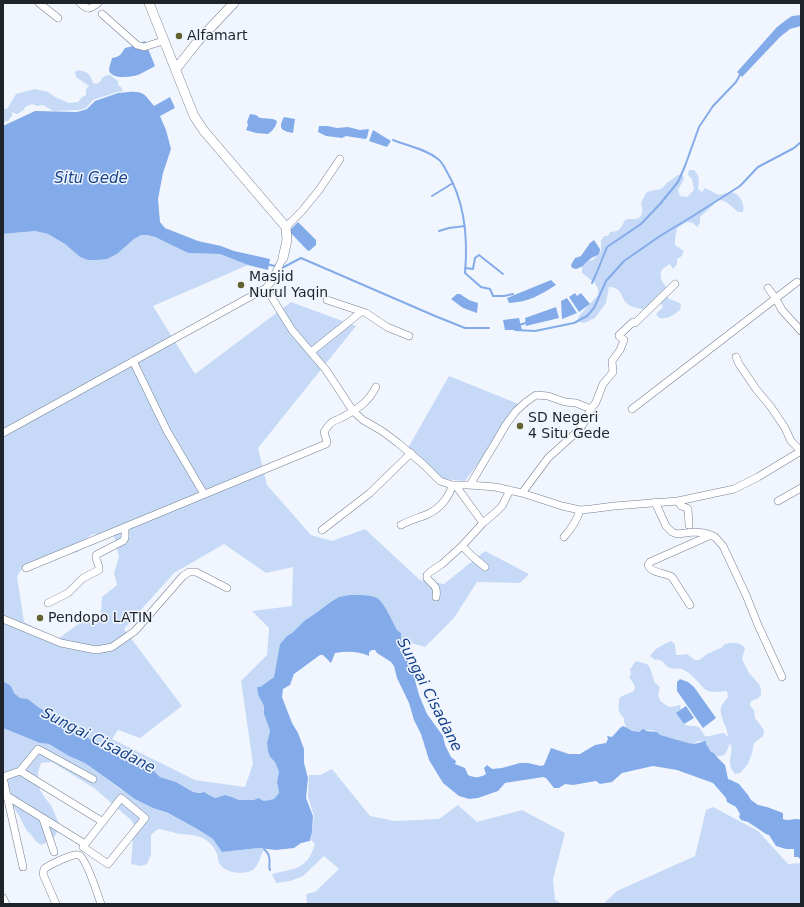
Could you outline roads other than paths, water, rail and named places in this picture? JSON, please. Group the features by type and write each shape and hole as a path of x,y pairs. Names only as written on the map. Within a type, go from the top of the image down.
{"street":[{"path":"39,3 58,18"},
{"path":"80,3 89,9 98,3"},
{"path":"3,433 266,288 271,282 283,258 287,240 286,227 200,125 190,108 149,3"},
{"path":"176,69 198,41 234,3"},
{"path":"102,14 137,45 144,46 163,41"},
{"path":"286,227 302,211 319,190 340,159"},
{"path":"632,409 797,282"},
{"path":"522,493 548,458 579,430 585,421 604,384 613,372 612,361 620,350 624,340 619,335 633,322 635,323 675,284"},
{"path":"266,288 292,330 326,370 353,411 363,420 382,431 411,453 440,481 454,486 470,485 510,490 580,510 678,501 734,489 758,477 801,451 791,441 782,423 756,389 736,357"},
{"path":"768,288 782,310 801,331"},
{"path":"327,300 372,316 388,327 410,336"},
{"path":"311,352 361,312"},
{"path":"133,361 168,431 204,494"},
{"path":"26,568 326,444 324,432 330,423 353,411 367,401 371,397 376,387"},
{"path":"470,485 516,410 536,395 548,396 565,402 576,403 591,409"},
{"path":"322,530 370,493 411,453"},
{"path":"454,486 483,523"},
{"path":"401,525 432,512 448,496 454,486"},
{"path":"778,501 801,488"},
{"path":"436,597 437,591 435,586 427,578 428,575 462,546 483,523 502,506 510,490"},
{"path":"678,501 680,506 688,509 689,525"},
{"path":"655,502 666,526 672,532 677,534 699,532 711,535 719,540 724,546 782,677"},
{"path":"564,537 574,526 580,510"},
{"path":"48,603 68,593 83,578 99,570 96,555 122,542 125,538 126,527"},
{"path":"677,534 684,547"},
{"path":"690,605 672,577 651,569 648,565 650,562 711,535"},
{"path":"462,546 485,567"},
{"path":"3,619 61,643 96,650 112,647 135,631 183,576 189,572 196,572 227,588"},
{"path":"22,867 3,777 20,771 38,749 93,780"},
{"path":"20,771 103,822"},
{"path":"7,796 85,844"},
{"path":"121,798 145,818 108,864 83,847 85,844 121,798"},
{"path":"43,818 54,852"},
{"path":"56,904 43,874 44,869 70,856 80,855 101,904"},
{"path":"3,898 6,904"}],"water":[{"path":"801,15 801,26 790,29 780,37 742,77 737,72 777,27 792,16"},
{"path":"145,41 155,66 138,75 117,77 111,73 109,69 112,58 119,56 125,48"},
{"name":"Situ Gede","path":"128,92 143,94 154,106 170,97 175,108 160,116 166,130 171,149 163,173 158,199 160,222 165,228 198,241 270,259 268,270 248,265 220,254 188,253 155,237 147,235 141,235 134,239 117,254 107,259 88,260 80,257 65,244 48,234 35,231 3,234 3,126 35,111 77,112 87,109 95,101 118,93"},
{"path":"250,114 256,115 260,118 273,119 277,121 276,125 268,134 246,130"},
{"path":"284,117 295,119 293,133 283,130 281,124"},
{"path":"319,126 337,128 348,127 360,130 369,129 367,138 365,139 346,136 342,138 326,136 318,132"},
{"path":"373,130 391,141 387,147 369,141"},
{"path":"298,222 316,240 316,245 309,251 289,231"},
{"path":"594,240 600,249 600,252 581,267 576,269 572,268 571,265 575,258 581,256 590,243"},
{"path":"551,280 556,285 539,295 528,300 509,303 507,298"},
{"path":"575,293 577,296 581,293 590,304 579,312 569,297"},
{"path":"457,294 478,303 477,313 463,308 451,299"},
{"path":"567,298 577,313 562,319 561,301"},
{"path":"556,307 559,318 526,326 525,318"},
{"path":"519,318 522,330 505,330 503,320"},
{"path":"349,595 374,597 380,600 383,604 397,630 401,633 401,640 404,648 400,649 400,651 403,652 410,664 413,661 417,663 419,673 424,684 415,680 419,695 427,714 443,736 445,745 451,757 456,761 455,764 465,768 468,775 477,777 486,774 484,768 487,765 492,769 520,763 541,766 544,765 551,748 569,754 580,754 595,745 606,743 608,739 607,736 612,737 623,726 632,731 639,732 643,729 657,732 660,735 688,743 694,744 706,741 706,744 711,752 714,753 725,765 728,779 739,784 751,800 758,805 783,813 783,819 801,820 801,860 798,857 794,857 794,849 786,849 776,846 769,835 748,822 741,820 739,817 740,814 736,807 727,802 726,798 713,783 677,770 653,766 622,773 612,782 600,784 596,781 573,785 565,784 559,788 554,788 546,778 543,777 505,783 498,791 478,798 469,799 459,796 443,783 429,760 421,734 397,678 394,666 375,650 369,652 369,656 352,652 335,653 331,663 323,655 320,655 294,674 290,685 283,689 282,697 304,749 304,763 308,778 306,798 313,816 310,841 301,843 294,848 276,850 259,848 222,852 213,839 168,813 153,808 135,799 85,763 69,756 49,744 40,743 3,728 3,681 11,686 14,693 20,698 28,699 38,707 65,722 75,731 106,748 127,753 136,762 154,771 160,777 176,782 193,792 204,792 215,798 225,795 239,800 254,800 258,798 264,801 274,799 279,793 277,782 279,772 268,751 267,743 270,731 264,714 264,706 258,694 257,687 260,687 274,677 280,644 287,636 304,621 332,601 339,597"},
{"path":"680,679 688,682 694,687 716,718 703,728 677,691 677,682"},
{"path":"686,706 694,718 684,724 676,713"}],"waterway":[{"path":"592,283 607,247 641,224 678,182 699,127 713,106 736,82 741,73"},
{"path":"393,140 428,153 442,163 458,196 464,221 466,247 465,273 481,287 490,289 493,296 513,294"},
{"path":"515,330 535,331 574,323 587,316 594,308 606,281 624,261 660,236 740,186 758,167 794,148 801,142"},
{"path":"432,196 453,183"},
{"path":"439,231 465,226"},
{"path":"465,268 473,269 475,258 479,255 503,274"},
{"path":"267,264 282,268 301,258 465,328 489,328"},
{"path":"519,325 529,322"},
{"path":"264,849 269,856 270,870"}],"place":[{"name":"Alfamart","path":"179,36"},
{"name":"Masjid Nurul Yaqin","path":"241,285"},
{"name":"SD Negeri 4 Situ Gede","path":"520,426"},
{"name":"Pendopo LATIN","path":"40,618"}],"water label":[{"name":"Sungai Cisadane","path":"429,695"},
{"name":"Sungai Cisadane","path":"98,741"}]}
